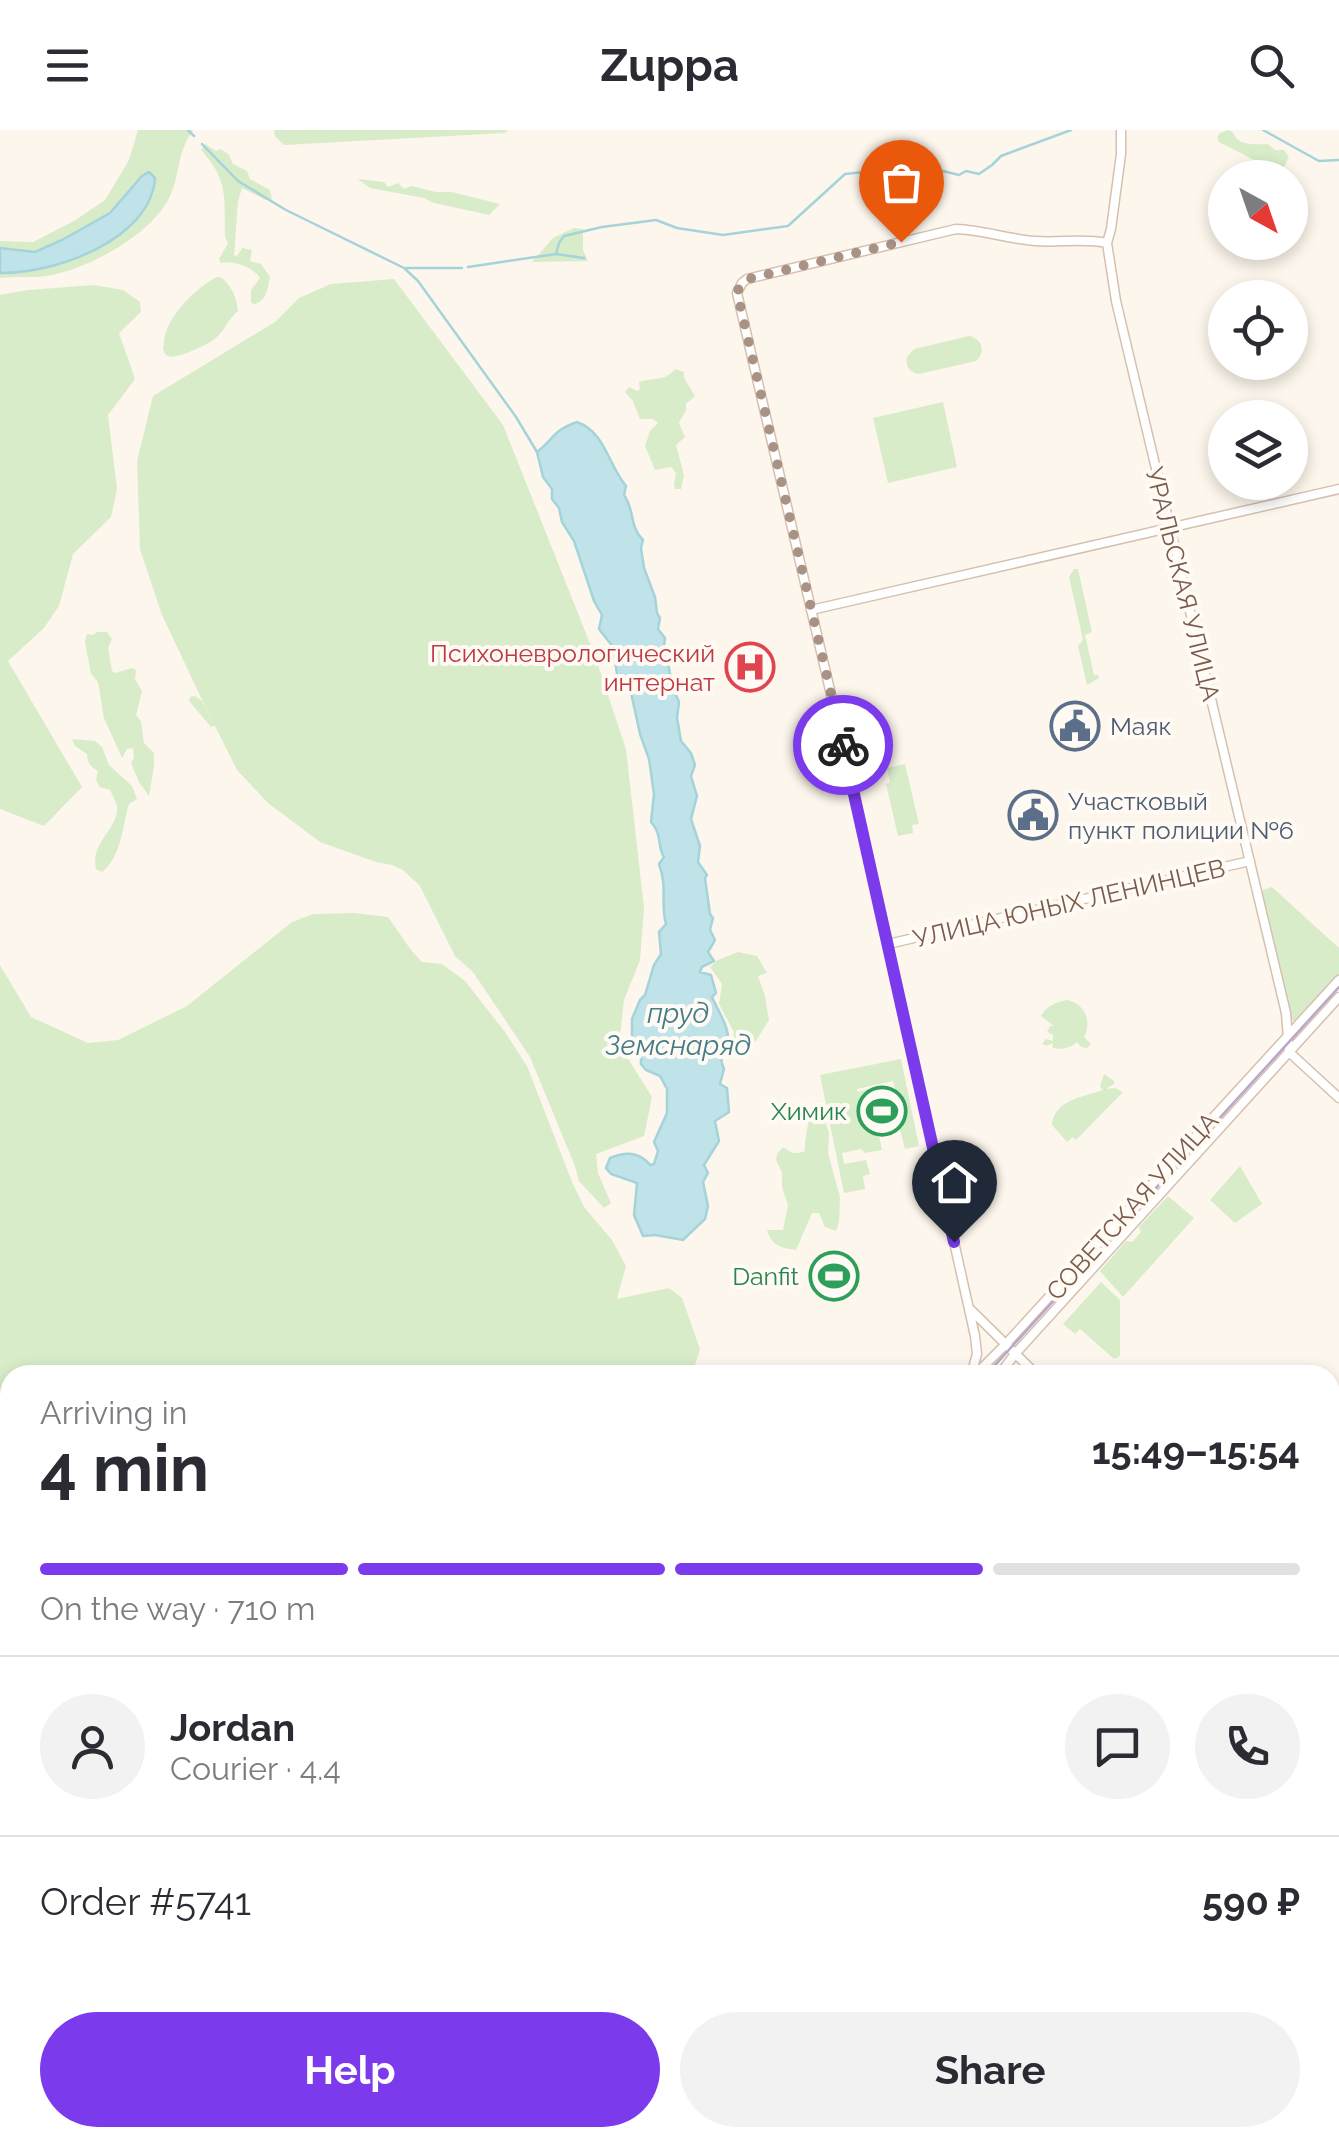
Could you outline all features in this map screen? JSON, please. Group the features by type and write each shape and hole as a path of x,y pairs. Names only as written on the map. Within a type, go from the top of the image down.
{"street":[{"name":"УРАЛЬСКАЯ УЛИЦА","path":"1121,130 1122,154 1107,244 1122,331 1165,515 1172,528 1288,1036"},
{"path":"975,1365 977,1354 969,1306 737,292 748,279 956,230 1022,240 1107,244"},
{"path":"811,610 1339,489"},
{"name":"УЛИЦА ЮНЫХ ЛЕНИНЦЕВ","path":"888,944 1250,861"},
{"name":"СОВЕТСКАЯ УЛИЦА","path":"984,1365 1339,980"},
{"name":"СОВЕТСКАЯ УЛИЦА","path":"1007,1365 1339,998"},
{"path":"1288,1036 1289,1052 1339,1098"},
{"path":"969,1306 1027,1365"}],"green space":[{"path":"138,130 193,130 170,196 149,224 117,248 81,266 47,276 0,278 0,273 17,273 144,212 154,193 155,178 142,176 110,213 61,240 35,252 0,247 0,241 33,242 105,200 129,160"},
{"path":"274,130 508,130 284,145"},
{"path":"1229,130 1244,143 1268,144 1275,150 1284,150 1289,157 1254,160 1219,142 1220,133"},
{"path":"205,144 216,151 221,149 233,164 247,171 250,179 270,190 272,199 266,200 242,188 238,201 234,256 242,248 252,250 250,261 261,264 270,277 265,296 255,304 251,303 251,290 260,278 257,274 219,259 228,243 224,200 221,181 201,150"},
{"path":"358,179 384,182 388,187 398,183 404,189 411,186 452,192 500,204 489,215 370,188"},
{"path":"574,228 583,229 583,250 588,261 532,262 553,238"},
{"path":"217,277 231,289 238,311 212,341 185,354 167,356 163,349 165,336 174,316 194,293"},
{"path":"394,279 503,425 595,656 626,749 644,908 640,960 624,1000 619,1044 652,1097 644,1136 596,1154 598,1173 611,1203 604,1208 579,1181 530,1057 473,972 455,956 420,886 392,865 320,842 268,803 237,770 215,726 211,727 189,701 195,696 202,701 213,723 162,615 140,549 137,461 153,396 275,322 299,298 331,284"},
{"path":"94,285 123,290 140,302 141,312 119,333 135,379 108,415 117,489 111,517 73,554 59,606 44,628 8,661 82,787 44,826 0,809 0,295"},
{"path":"969,336 981,346 976,361 919,374 908,366 907,357 914,349"},
{"path":"675,369 684,372 695,396 686,404 679,423 685,437 676,445 684,475 681,489 675,489 676,473 671,467 655,470 645,446 650,431 658,423 640,419 625,392 629,387 637,391 639,382 663,378"},
{"path":"943,402 957,467 888,483 873,418"},
{"path":"1078,569 1092,632 1085,635 1094,675 1099,678 1087,685 1078,646 1083,640 1069,577"},
{"path":"107,632 112,639 108,648 112,671 136,670 135,679 142,691 136,715 141,721 144,743 154,753 149,796 131,763 133,748 127,749 122,758 104,718 85,642 87,634"},
{"path":"72,739 95,741 102,747 109,765 132,786 137,799 129,804 117,850 102,872 96,869 95,859 114,822 117,805 110,790 100,787 96,780 98,771 87,754"},
{"path":"905,764 919,824 912,825 913,833 898,836 886,784 890,782 887,768"},
{"path":"1272,887 1339,948 1339,977 1294,1021 1290,1019 1263,900 1263,890"},
{"path":"313,914 388,917 422,962 442,964 465,981 527,1066 584,1207 612,1240 626,1266 617,1299 669,1288 682,1298 700,1349 695,1365 0,1365 0,965 31,1017 88,1043 118,1040 187,1006 292,922"},
{"path":"738,952 757,956 767,973 758,976 769,1020 756,1041 742,1047 732,1044 734,1032 719,1004 722,984 710,967"},
{"path":"1067,1000 1079,1005 1086,1014 1084,1037 1091,1044 1087,1048 1077,1042 1059,1049 1053,1048 1052,1043 1042,1044 1046,1039 1053,1041 1053,1035 1047,1032 1054,1026 1041,1016 1052,1005"},
{"path":"901,1059 919,1146 905,1149 890,1091 895,1089 893,1081 857,1089 869,1089 882,1150 842,1153 844,1164 866,1160 870,1174 863,1176 865,1189 844,1193 820,1075"},
{"path":"1104,1074 1114,1081 1106,1089 1123,1092 1076,1140 1073,1137 1067,1142 1052,1125 1054,1117 1071,1101 1103,1090 1100,1086"},
{"path":"820,1106 840,1197 839,1222 836,1231 825,1227 819,1213 812,1213 796,1250 786,1248 774,1243 767,1230 783,1230 788,1205 777,1154 783,1147 793,1153 805,1151 812,1109"},
{"path":"1240,1166 1262,1204 1235,1223 1210,1200"},
{"path":"1168,1196 1194,1218 1123,1297 1100,1271 1126,1241 1132,1242 1141,1232 1139,1227"},
{"path":"1101,1282 1120,1300 1120,1356 1114,1359 1080,1329 1075,1334 1063,1324"}],"water":[{"path":"149,172 155,178 149,200 137,219 118,236 72,260 0,273 0,248 35,252 62,240 110,213"},
{"name":"пруд Земснаряд","path":"577,422 594,433 626,486 624,495 643,540 644,568 660,618 658,629 665,638 663,654 679,702 681,741 695,765 691,776 697,796 691,819 700,846 698,862 707,875 713,918 710,930 715,940 708,952 714,961 700,972 711,975 716,993 712,997 728,1034 720,1084 727,1088 729,1112 715,1121 719,1141 704,1165 708,1173 703,1182 708,1206 705,1219 683,1240 643,1236 634,1215 637,1183 611,1174 606,1168 610,1158 626,1154 654,1164 658,1151 654,1142 667,1113 667,1089 660,1076 641,1064 641,1054 632,1037 632,1019 661,954 659,932 666,924 659,864 664,857 651,822 654,794 649,759 630,688 617,674 613,647 599,629 602,615 574,541 552,499 552,489 543,477 537,452 558,432"}],"waterway":[{"path":"188,130 194,136"},
{"path":"468,267 556,254 564,236 656,220 677,228 723,235 788,226 845,174 923,166 959,175 966,171 979,174 1001,156 1071,130"},
{"path":"1263,130 1319,161 1339,160"},
{"path":"202,144 238,181 286,210 404,268 418,281 537,452"},
{"path":"556,254 584,258"},
{"path":"406,268 462,268"}],"tram line":[{"path":"995,1365 1339,987"}],"way so far":[{"path":"843,745 737,292 748,279 901,242"}],"place":[{"name":"Психоневрологический интернат","path":"750,667"},
{"name":"Маяк","path":"1075,726"},
{"name":"Участковый пункт полиции №6","path":"1033,815"},
{"name":"Химик","path":"882,1111"},
{"name":"Danfit","path":"834,1276"}],"route":[{"path":"843,745 954,1242"}]}
